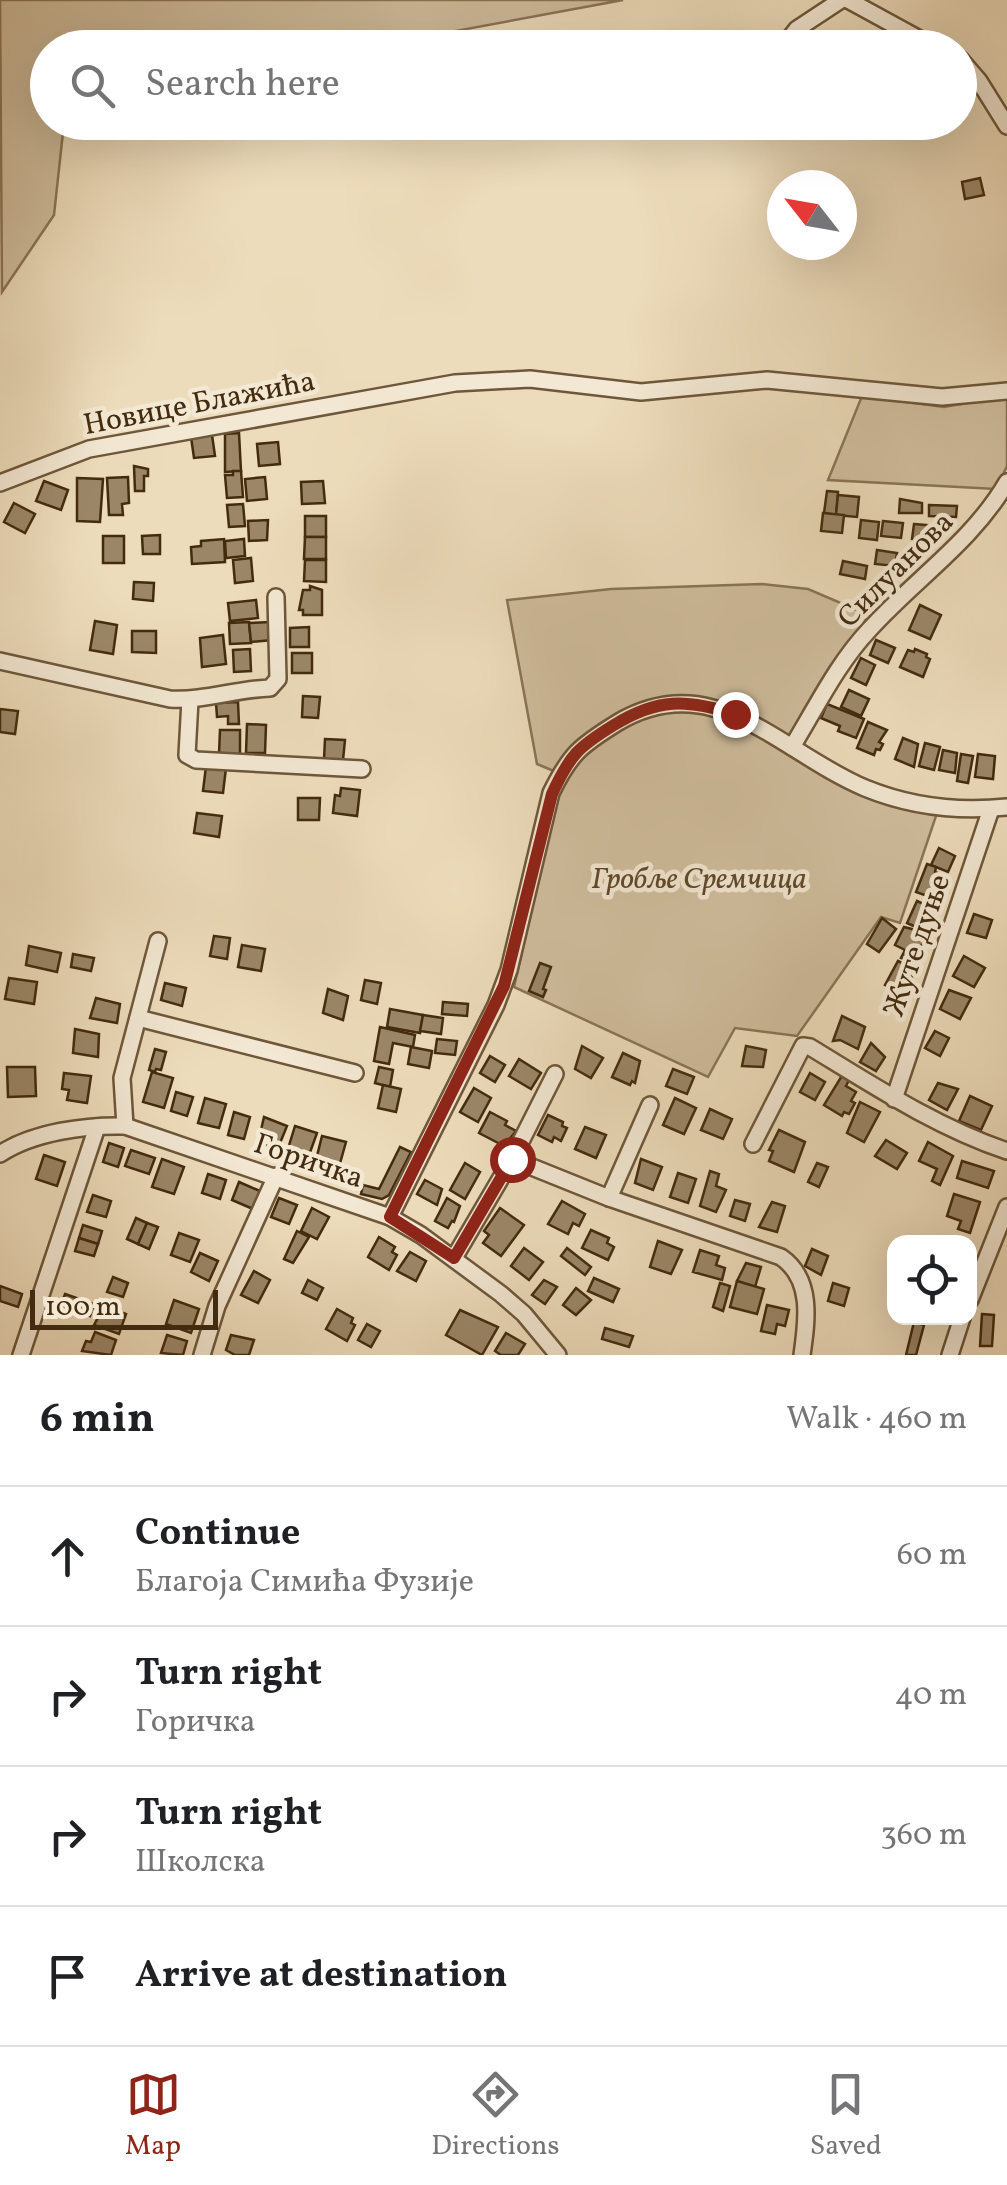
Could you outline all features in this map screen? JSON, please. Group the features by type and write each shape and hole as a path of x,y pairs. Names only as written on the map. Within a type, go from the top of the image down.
{"street":[{"path":"796,30 845,0 902,30"},
{"path":"977,79 1007,126"},
{"name":"Новице Блажића","path":"0,483 90,449 413,390 510,379 640,392 756,380 928,397 1007,390"},
{"name":"Силуанова","path":"792,747 866,632 984,518 1007,482"},
{"path":"0,661 154,697 190,700 274,686 278,679 276,597"},
{"path":"190,700 186,746 187,755 196,760 362,769"},
{"path":"390,1217 496,1005 510,970 552,794 580,746 648,707 686,703 735,714 841,778 884,796 928,805 999,808"},
{"name":"Жуте дуње","path":"894,1099 999,808"},
{"path":"125,1126 122,1078 158,941"},
{"path":"138,1018 355,1073"},
{"path":"753,1144 802,1046 810,1047 894,1099 1007,1151"},
{"path":"454,1258 556,1074"},
{"path":"609,1198 650,1105"},
{"path":"21,1355 97,1126"},
{"name":"Горичка","path":"0,1154 23,1142 97,1126 125,1126 390,1217 454,1258 524,1314 558,1355"},
{"path":"512,1159 609,1198 782,1257 795,1266 804,1292 802,1355"},
{"path":"202,1355 217,1306 276,1176"},
{"path":"977,1282 1007,1207"},
{"path":"950,1355 960,1325"}],"green space":[{"path":"0,0 623,0 461,30 30,30 30,140 62,140 54,215 2,292"},
{"path":"862,396 944,407 1007,396 1007,466 996,489 828,480"},
{"name":"Гробље Сремчица","path":"762,584 808,589 869,615 785,750 938,810 900,923 881,917 797,1036 735,1028 708,1077 514,987 557,799 568,777 537,764 507,600 611,589"}],"building":[{"path":"980,178 984,195 965,199 962,182"},
{"path":"239,433 241,471 225,472 225,434"},
{"path":"212,435 215,456 194,458 191,437"},
{"path":"278,442 280,464 259,466 257,444"},
{"path":"134,466 148,469 144,491 135,491"},
{"path":"233,471 241,471 243,497 227,498 225,475 233,475"},
{"path":"128,477 129,503 122,504 123,515 109,515 107,478"},
{"path":"265,477 267,499 247,501 245,479"},
{"path":"77,478 103,479 100,522 77,521"},
{"path":"44,481 68,490 61,510 36,501"},
{"path":"323,481 325,503 302,504 301,482"},
{"path":"827,491 838,492 836,515 824,513"},
{"path":"838,495 859,497 857,517 836,515"},
{"path":"900,499 922,503 922,513 899,513"},
{"path":"14,503 35,514 25,533 4,522"},
{"path":"243,504 245,526 229,527 227,505"},
{"path":"929,505 957,506 956,517 929,516"},
{"path":"823,513 844,515 842,533 821,531"},
{"path":"305,516 326,516 326,537 305,537"},
{"path":"268,520 267,540 249,541 248,521"},
{"path":"861,520 879,522 877,540 859,538"},
{"path":"883,521 903,523 901,538 881,536"},
{"path":"914,524 937,526 936,542 912,539"},
{"path":"160,535 160,554 143,554 142,536"},
{"path":"103,536 124,536 124,563 103,563"},
{"path":"305,537 326,537 326,559 304,559"},
{"path":"224,539 225,562 192,564 191,547 201,546 201,541"},
{"path":"244,539 245,556 226,558 225,541"},
{"path":"877,550 897,553 895,566 875,564"},
{"path":"251,558 253,581 235,583 233,560"},
{"path":"305,560 326,560 326,582 304,581"},
{"path":"843,561 867,566 865,579 840,574"},
{"path":"134,582 154,583 153,601 133,599"},
{"path":"310,586 322,590 322,615 303,615 303,610 299,610 303,590 310,590"},
{"path":"256,600 258,618 230,621 228,603"},
{"path":"920,605 941,615 930,639 909,630"},
{"path":"95,621 117,625 113,654 90,650"},
{"path":"249,622 251,643 230,644 229,623"},
{"path":"271,622 272,640 251,642 249,623"},
{"path":"309,627 309,647 290,647 290,628"},
{"path":"132,631 156,631 156,653 132,652"},
{"path":"223,635 226,664 202,667 200,638"},
{"path":"876,640 895,648 888,663 870,655"},
{"path":"250,649 251,671 234,672 233,650"},
{"path":"915,649 930,659 923,677 900,667 908,650"},
{"path":"292,653 312,653 312,673 292,673"},
{"path":"861,658 875,665 866,685 851,678"},
{"path":"849,690 869,699 861,716 841,707"},
{"path":"303,696 320,697 318,718 302,717"},
{"path":"238,702 239,724 228,724 228,716 217,717 216,703"},
{"path":"827,704 864,719 856,738 821,718"},
{"path":"0,709 18,711 15,734 0,732"},
{"path":"868,722 887,730 879,742 883,744 880,750 876,749 874,755 857,748"},
{"path":"247,724 266,725 265,753 246,753"},
{"path":"220,730 240,730 240,755 219,754"},
{"path":"903,738 918,744 914,767 895,759"},
{"path":"325,739 345,740 343,760 324,759"},
{"path":"925,743 940,747 934,770 919,766"},
{"path":"943,750 957,753 955,773 939,770"},
{"path":"961,754 973,756 968,783 957,781"},
{"path":"978,754 995,756 993,779 975,777"},
{"path":"206,766 226,768 223,793 203,791"},
{"path":"341,788 360,790 357,816 333,813 335,795 340,796"},
{"path":"298,798 320,798 319,820 298,820"},
{"path":"197,813 222,816 219,837 194,833"},
{"path":"939,848 955,856 948,872 931,865"},
{"path":"927,864 936,867 935,872 940,874 930,897 916,892"},
{"path":"917,901 928,906 928,913 935,916 927,932 907,923"},
{"path":"974,914 992,920 986,938 967,933"},
{"path":"882,918 896,929 879,952 867,944"},
{"path":"904,927 925,938 917,963 901,958 905,950 895,945"},
{"path":"214,936 230,938 227,959 210,956"},
{"path":"242,945 265,949 261,971 238,967"},
{"path":"29,946 61,953 57,972 26,965"},
{"path":"73,954 94,958 91,971 71,967"},
{"path":"964,956 985,968 974,987 953,976"},
{"path":"898,961 917,970 901,993 885,985"},
{"path":"540,963 551,967 543,997 529,991"},
{"path":"9,978 37,982 34,1004 5,999"},
{"path":"365,980 381,983 377,1004 361,1000"},
{"path":"165,983 186,988 182,1006 161,1000"},
{"path":"328,989 348,996 343,1020 323,1013"},
{"path":"949,990 971,998 960,1019 940,1009"},
{"path":"96,998 120,1004 117,1023 90,1018"},
{"path":"443,1002 468,1004 467,1016 442,1014"},
{"path":"390,1009 423,1015 420,1033 387,1027"},
{"path":"423,1015 443,1018 441,1034 420,1031"},
{"path":"842,1016 865,1027 858,1049 840,1040 833,1041"},
{"path":"380,1027 415,1035 413,1047 393,1043 389,1064 374,1061"},
{"path":"75,1029 99,1034 98,1057 73,1053"},
{"path":"935,1031 949,1038 940,1056 925,1048"},
{"path":"437,1039 457,1041 455,1055 435,1053"},
{"path":"871,1043 885,1057 876,1071 860,1062"},
{"path":"582,1046 603,1058 591,1078 575,1069"},
{"path":"746,1046 766,1050 763,1067 742,1066"},
{"path":"411,1047 432,1051 429,1068 408,1064"},
{"path":"155,1049 166,1052 161,1070 155,1072 149,1070"},
{"path":"623,1053 640,1061 635,1083 630,1085 612,1077"},
{"path":"490,1056 505,1065 495,1082 480,1073"},
{"path":"519,1059 541,1073 531,1089 509,1076"},
{"path":"7,1067 35,1067 36,1096 8,1097"},
{"path":"379,1067 393,1070 390,1087 375,1083"},
{"path":"673,1069 694,1077 687,1094 666,1086"},
{"path":"152,1072 173,1078 164,1108 143,1102"},
{"path":"64,1073 91,1076 87,1103 67,1100 69,1090 62,1089"},
{"path":"810,1073 825,1082 815,1100 800,1092"},
{"path":"843,1074 850,1078 846,1086 856,1092 849,1114 844,1112 842,1116 824,1105"},
{"path":"938,1083 958,1089 947,1110 929,1100"},
{"path":"383,1085 401,1089 396,1112 378,1108"},
{"path":"474,1088 491,1098 478,1122 460,1112"},
{"path":"176,1092 193,1097 187,1116 171,1111"},
{"path":"970,1096 992,1106 981,1130 959,1121"},
{"path":"205,1098 226,1104 219,1128 198,1123"},
{"path":"675,1098 696,1108 684,1134 663,1125"},
{"path":"860,1102 880,1112 864,1142 847,1133"},
{"path":"710,1109 732,1119 723,1139 701,1130"},
{"path":"234,1112 250,1117 244,1139 228,1135"},
{"path":"490,1112 516,1131 504,1146 479,1133"},
{"path":"548,1115 567,1128 561,1141 554,1137 552,1142 538,1135"},
{"path":"264,1117 287,1126 278,1148 258,1143"},
{"path":"295,1126 317,1133 308,1158 287,1152"},
{"path":"585,1127 606,1135 596,1158 575,1149"},
{"path":"779,1130 805,1142 794,1172 769,1161 773,1151 769,1150"},
{"path":"322,1136 346,1142 339,1167 316,1160"},
{"path":"886,1140 907,1153 897,1169 875,1156"},
{"path":"928,1142 953,1156 940,1185 932,1181 937,1169 919,1161"},
{"path":"109,1143 124,1148 118,1167 103,1162"},
{"path":"400,1147 411,1152 389,1195 382,1199 361,1194 363,1185 379,1189"},
{"path":"131,1150 155,1158 149,1174 125,1166"},
{"path":"44,1155 65,1162 57,1186 36,1179"},
{"path":"162,1159 184,1167 174,1194 152,1187"},
{"path":"641,1159 662,1167 653,1190 635,1183"},
{"path":"962,1161 994,1171 988,1188 957,1178"},
{"path":"465,1163 480,1172 465,1199 450,1190"},
{"path":"817,1163 828,1167 819,1187 808,1182"},
{"path":"710,1171 719,1174 716,1186 726,1190 716,1212 700,1206"},
{"path":"678,1173 696,1179 688,1203 670,1197"},
{"path":"208,1174 226,1180 220,1199 202,1193"},
{"path":"425,1180 442,1189 437,1205 417,1194"},
{"path":"239,1182 260,1191 253,1209 232,1200"},
{"path":"954,1194 980,1202 970,1233 958,1229 961,1221 947,1216"},
{"path":"93,1195 111,1201 106,1217 87,1212"},
{"path":"279,1198 297,1205 289,1224 271,1217"},
{"path":"447,1198 460,1206 448,1228 435,1221"},
{"path":"735,1200 750,1204 745,1221 730,1216"},
{"path":"562,1201 585,1214 579,1226 573,1223 568,1234 548,1224"},
{"path":"772,1202 785,1206 777,1232 759,1227"},
{"path":"312,1208 329,1217 317,1239 301,1231"},
{"path":"500,1208 524,1225 501,1256 483,1243 489,1235 484,1231"},
{"path":"136,1218 147,1223 138,1244 127,1239"},
{"path":"147,1223 158,1227 149,1249 138,1244"},
{"path":"83,1225 102,1231 98,1244 79,1238"},
{"path":"591,1230 609,1238 607,1243 614,1247 608,1260 582,1248"},
{"path":"297,1231 309,1237 293,1263 284,1259"},
{"path":"179,1233 199,1240 190,1262 171,1255"},
{"path":"379,1237 395,1247 392,1252 397,1255 389,1270 368,1257"},
{"path":"79,1238 98,1244 94,1256 75,1251"},
{"path":"658,1241 682,1250 671,1274 650,1267"},
{"path":"524,1248 543,1262 529,1280 511,1266"},
{"path":"567,1248 591,1267 585,1275 561,1256"},
{"path":"812,1249 828,1256 821,1275 805,1266"},
{"path":"700,1250 719,1256 716,1265 725,1268 722,1280 693,1272"},
{"path":"410,1252 426,1261 416,1281 397,1271"},
{"path":"200,1253 218,1261 209,1281 191,1272"},
{"path":"746,1263 761,1267 755,1287 737,1281"},
{"path":"254,1271 270,1280 258,1303 241,1295"},
{"path":"113,1277 128,1283 123,1297 107,1292"},
{"path":"594,1278 619,1289 613,1302 588,1291"},
{"path":"308,1280 323,1288 317,1300 302,1293"},
{"path":"544,1280 557,1287 545,1304 532,1295"},
{"path":"737,1281 764,1289 757,1314 730,1307"},
{"path":"720,1283 730,1286 723,1311 713,1307"},
{"path":"833,1283 849,1288 844,1306 828,1301"},
{"path":"0,1286 22,1294 18,1307 0,1301"},
{"path":"576,1288 591,1300 576,1315 563,1305"},
{"path":"65,1294 94,1304 90,1316 61,1305"},
{"path":"174,1300 199,1309 191,1333 166,1324"},
{"path":"767,1305 789,1310 785,1326 777,1324 775,1334 761,1331"},
{"path":"104,1306 126,1314 119,1334 94,1325"},
{"path":"337,1309 353,1318 351,1323 355,1325 347,1341 326,1329"},
{"path":"460,1310 498,1327 482,1355 446,1335"},
{"path":"982,1314 994,1315 992,1346 980,1346"},
{"path":"367,1324 380,1331 371,1347 358,1340"},
{"path":"913,1325 924,1325 916,1355 906,1355"},
{"path":"605,1328 633,1336 629,1347 602,1339"},
{"path":"95,1332 116,1340 111,1355 82,1351"},
{"path":"506,1333 525,1344 518,1355 495,1351"},
{"path":"167,1335 187,1341 183,1355 161,1353"},
{"path":"231,1335 254,1340 249,1355 226,1350"}],"route":[{"path":"512,1159 454,1258 390,1217 504,986 552,794 563,770 580,746 648,707 686,703 735,714"}]}
